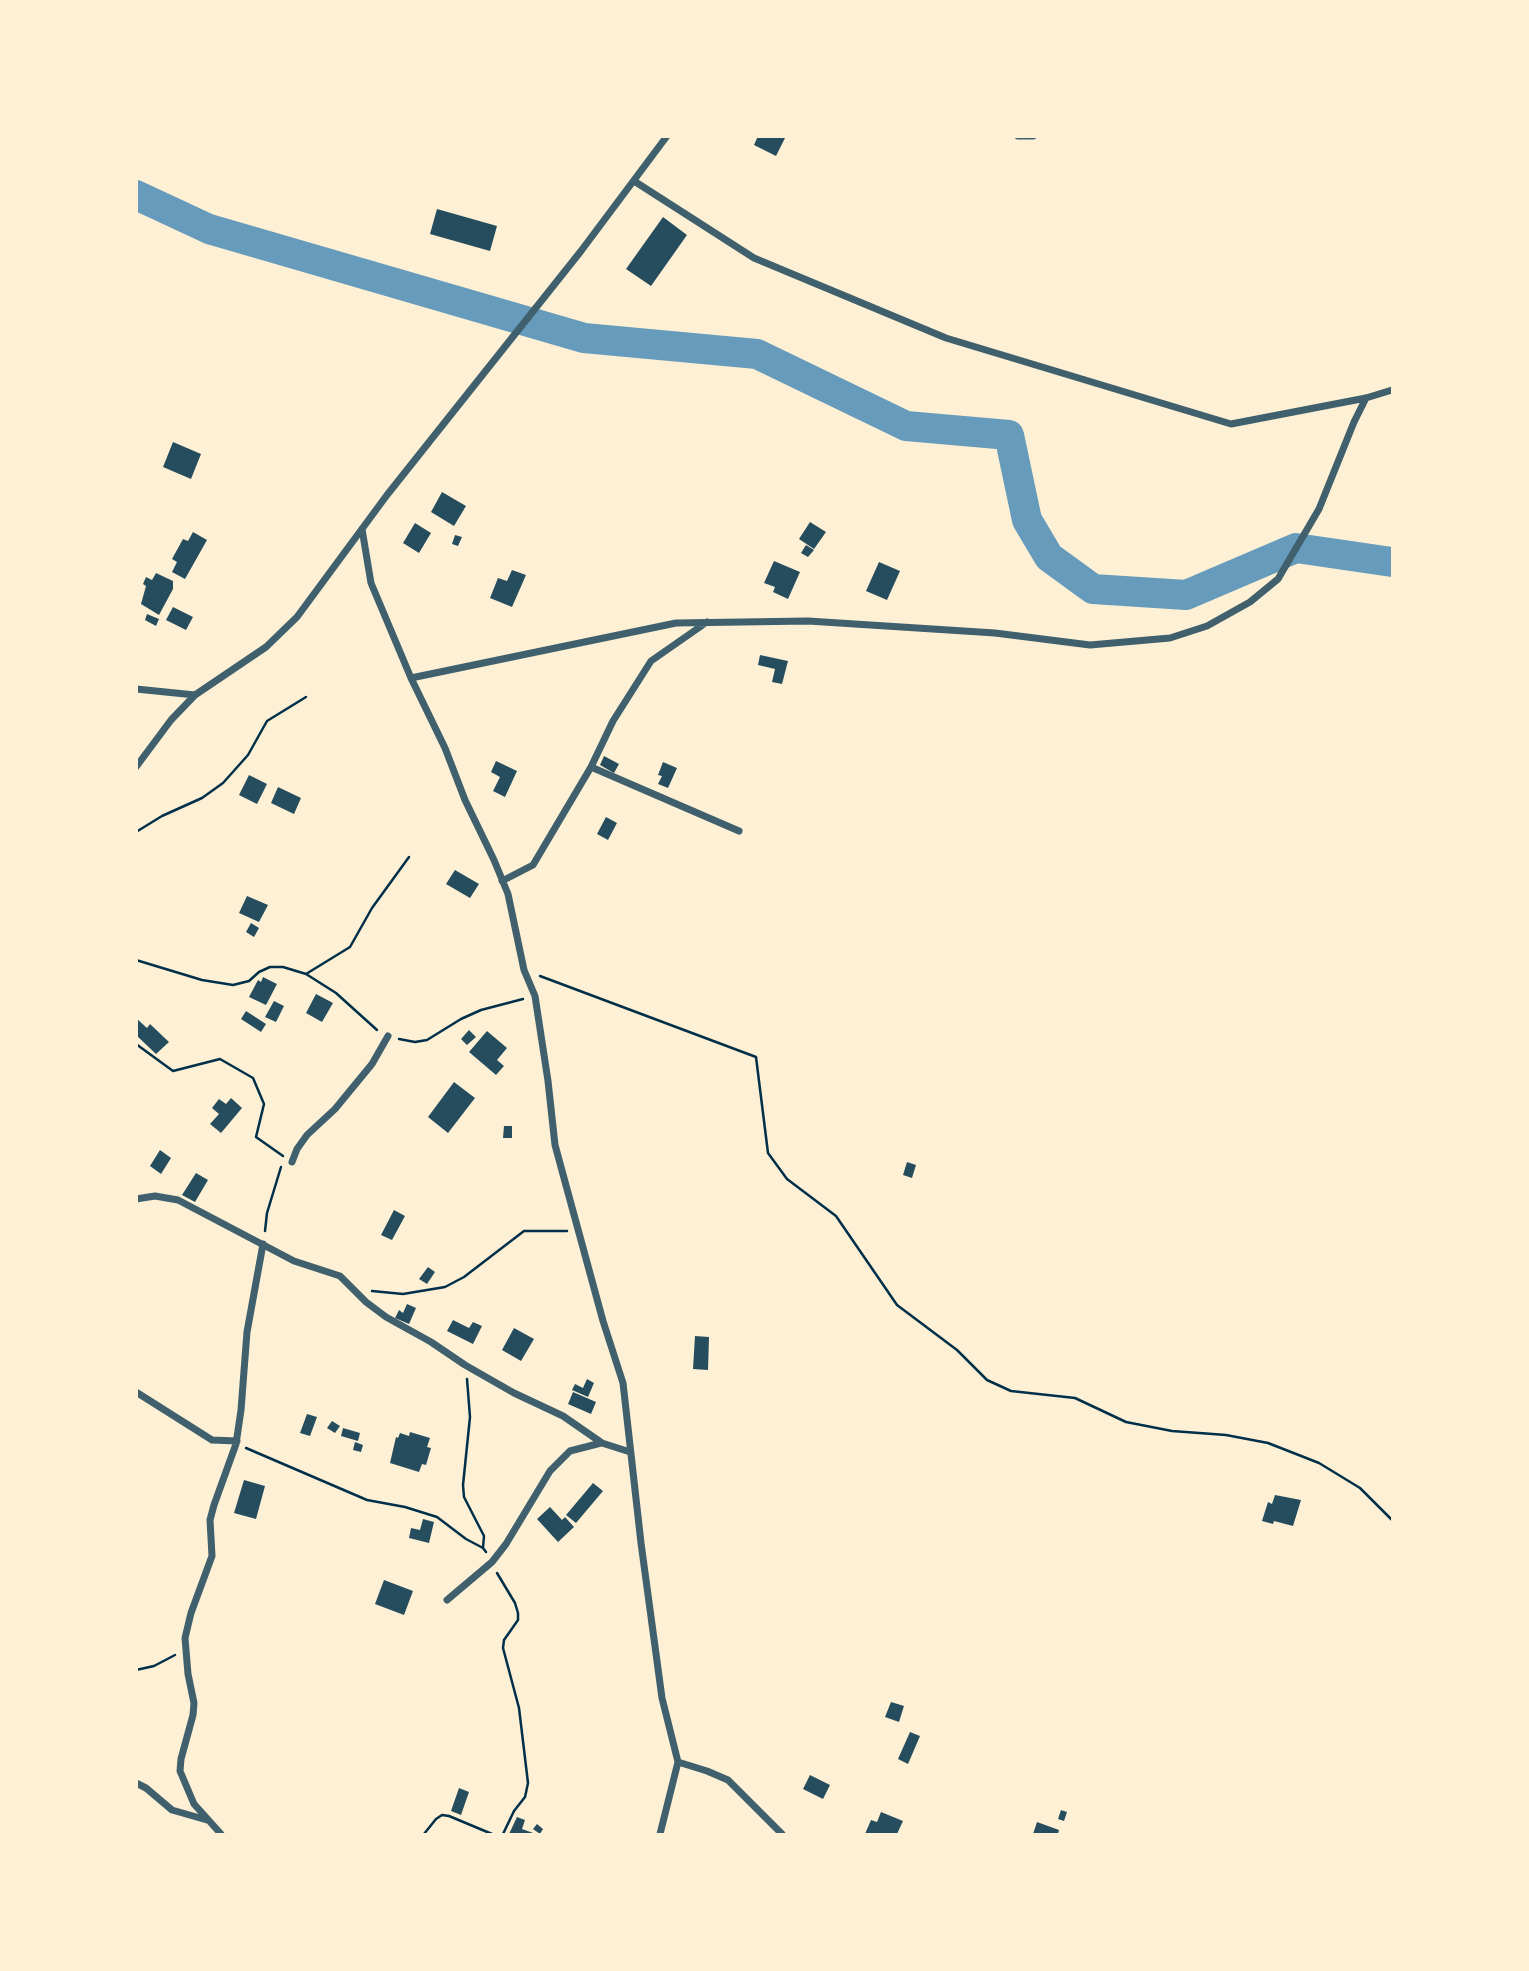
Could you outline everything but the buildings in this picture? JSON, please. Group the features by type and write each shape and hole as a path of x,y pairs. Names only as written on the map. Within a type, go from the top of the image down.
{"street":[{"path":"136,768 171,720 195,695 266,647 298,617 362,529 581,251 667,136"},
{"path":"1018,136 1033,136"},
{"path":"634,181 754,258 946,338 1231,424 1366,398 1392,390"},
{"path":"411,678 676,623 807,621 932,628 1090,645 1170,638 1208,626 1250,602 1278,579 1319,509 1366,398"},
{"path":"362,529 371,583 508,894 524,970 535,996 555,1145 603,1321 623,1382 662,1698 678,1762 660,1835"},
{"path":"502,881 533,865 591,767 613,721 650,661 707,622"},
{"path":"136,689 195,695"},
{"path":"591,767 739,831"},
{"path":"292,1162 307,1135 335,1109 372,1064 388,1036"},
{"path":"136,1199 155,1196 178,1200 293,1261 340,1276 366,1303 465,1365 514,1393 563,1416 602,1443 630,1452"},
{"path":"221,1835 194,1804 180,1771 193,1716 185,1638 191,1613 212,1556 210,1520 237,1442 247,1332 263,1244"},
{"path":"136,1392 212,1440 237,1442"},
{"path":"447,1600 492,1562 506,1544 550,1471 570,1451 602,1443"},
{"path":"678,1762 728,1780 782,1835"},
{"path":"136,1783 172,1810 207,1820"}],"path":[{"path":"136,832 202,798 223,783 248,755 267,720 306,697"},
{"path":"306,974 351,947 372,908 409,858"},
{"path":"136,960 202,980 233,985 249,981 258,972 270,967 282,967 306,974 336,992 377,1030 388,1036 415,1042 427,1040 481,1010 535,996"},
{"path":"524,970 756,1057 768,1153 787,1180 836,1216 897,1305 957,1350 987,1380 1011,1391 1074,1398 1126,1422 1172,1431 1226,1435 1268,1443 1319,1463 1360,1488 1392,1520"},
{"path":"136,1044 173,1071 220,1059 253,1078 264,1104 256,1137 285,1157 267,1213 263,1244"},
{"path":"352,1287 403,1294 445,1287 464,1277 524,1231 580,1231"},
{"path":"465,1365 470,1417 464,1497 484,1536 483,1548"},
{"path":"237,1442 367,1500 405,1507 437,1517 483,1548 518,1613 518,1620 504,1640 503,1648 519,1709 528,1783 525,1797 514,1811 503,1835"},
{"path":"136,1670 154,1666 185,1650"},
{"path":"424,1835 442,1815 492,1835"}],"waterway":[{"path":"136,195 209,229 584,338 757,354 906,426 1009,435 1027,520 1049,557 1093,589 1186,595 1296,548 1392,562"}]}
